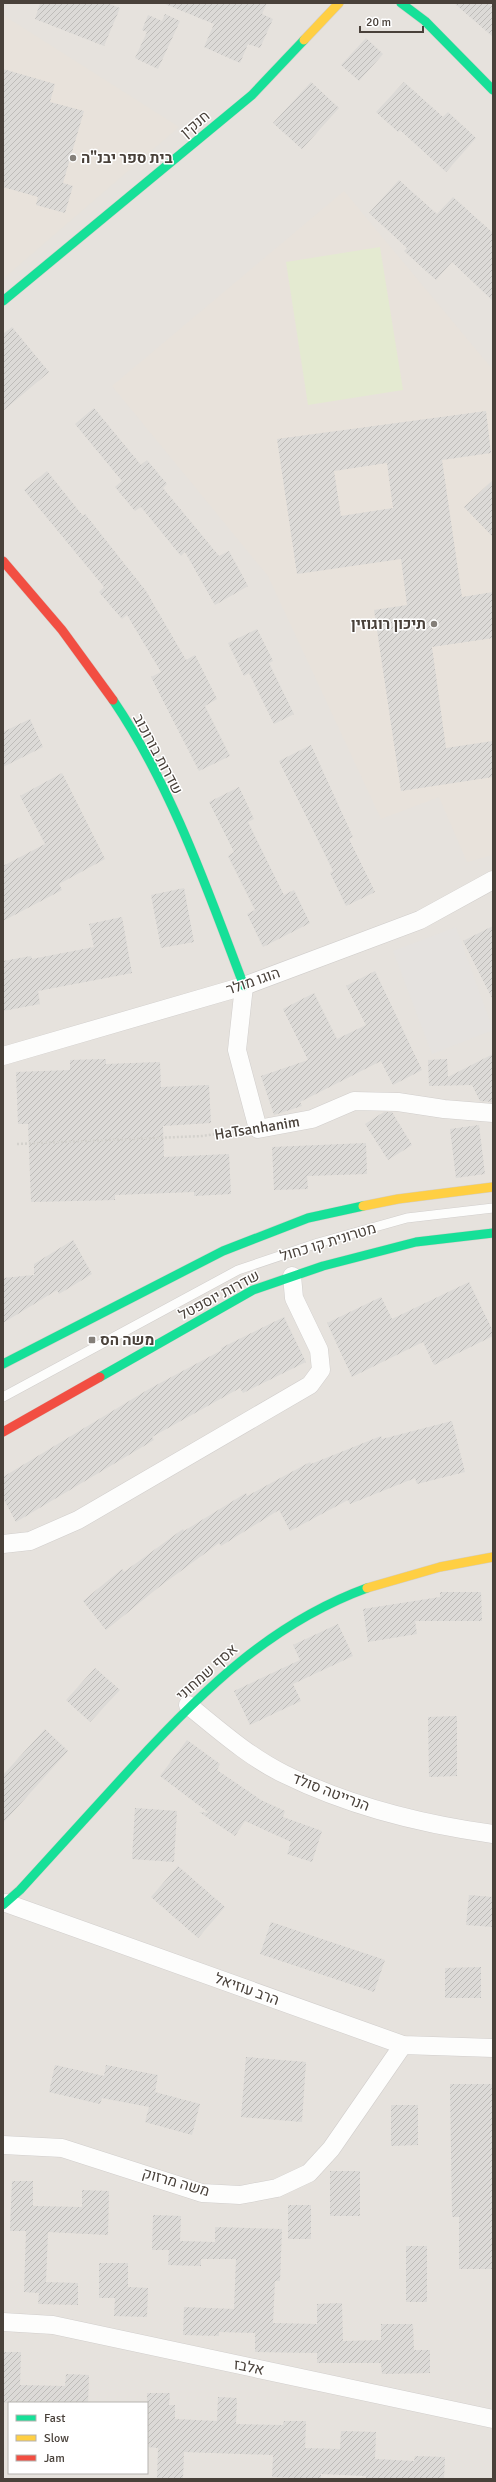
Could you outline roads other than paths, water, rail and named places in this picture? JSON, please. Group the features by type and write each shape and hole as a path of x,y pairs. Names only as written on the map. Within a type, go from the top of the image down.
{"street":[{"name":"חנקין","path":"3,301 252,95 339,3"},
{"path":"401,3 425,21 493,90"},
{"name":"שדרות בורוכוב","path":"3,561 38,599 97,678 146,755 202,875 244,986"},
{"name":"הוגו מולר","path":"3,1056 244,986 420,920 493,880"},
{"name":"HaTsanhanim","path":"244,986 237,1050 258,1129 312,1119 354,1101 398,1102 444,1109 493,1113"},
{"path":"3,1364 223,1251 308,1218 398,1198 493,1186"},
{"name":"שדרות יוספטל","path":"3,1432 253,1290 292,1276 416,1242 493,1233"},
{"path":"3,1544 30,1541 78,1520 310,1385 321,1370 319,1350 294,1298 292,1276"},
{"name":"אסף שמחוני","path":"4,1904 188,1706 263,1642 319,1609 369,1587 414,1572 493,1557"},
{"name":"הנרייטה סולד","path":"188,1706 236,1744 283,1774 337,1797 394,1816 446,1828 493,1834"},
{"name":"הרב עוזיאל","path":"4,1904 403,2045 493,2048"},
{"name":"משה מרזוק","path":"3,2145 62,2148 202,2193 240,2195 277,2188 309,2173 332,2149 403,2045"},
{"name":"אלבז","path":"3,2322 61,2327 493,2419"}],"lane":[{"name":"מטרונית קו כחול","path":"3,1397 238,1270 318,1243 407,1218 493,1208"}],"place":[{"name":"בית ספר יבנ\"ה","path":"73,158"},
{"name":"תיכון רוגוזין","path":"434,624"},
{"name":"משה הס","path":"92,1340"}]}
